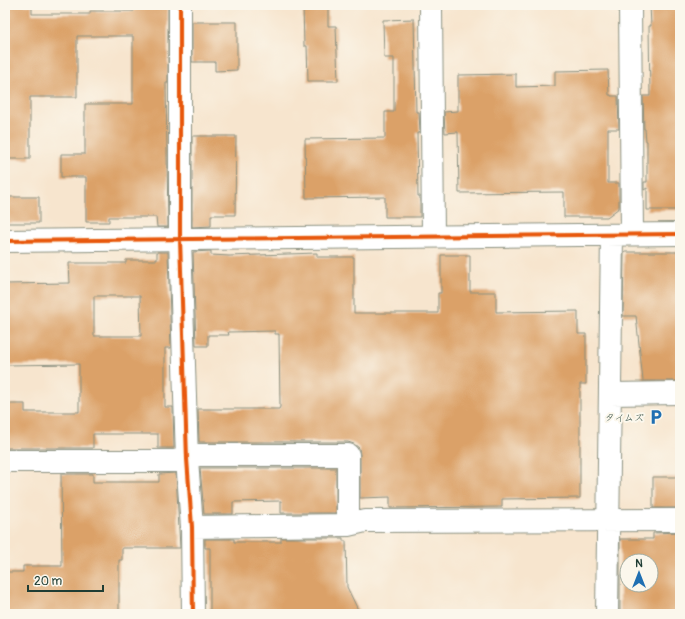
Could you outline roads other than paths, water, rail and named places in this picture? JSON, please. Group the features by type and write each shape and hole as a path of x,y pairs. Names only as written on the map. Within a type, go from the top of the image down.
{"street":[{"path":"180,5 180,239 187,459 192,527 193,614"},
{"path":"431,5 433,236"},
{"path":"607,614 610,394 622,234 630,5"},
{"path":"5,241 680,234"},
{"path":"610,394 680,393"},
{"path":"5,461 175,461 198,455 348,454 348,525"},
{"path":"192,527 348,525 365,521 680,520"}],"place":[{"name":"タイムズ","path":"656,417"}]}
